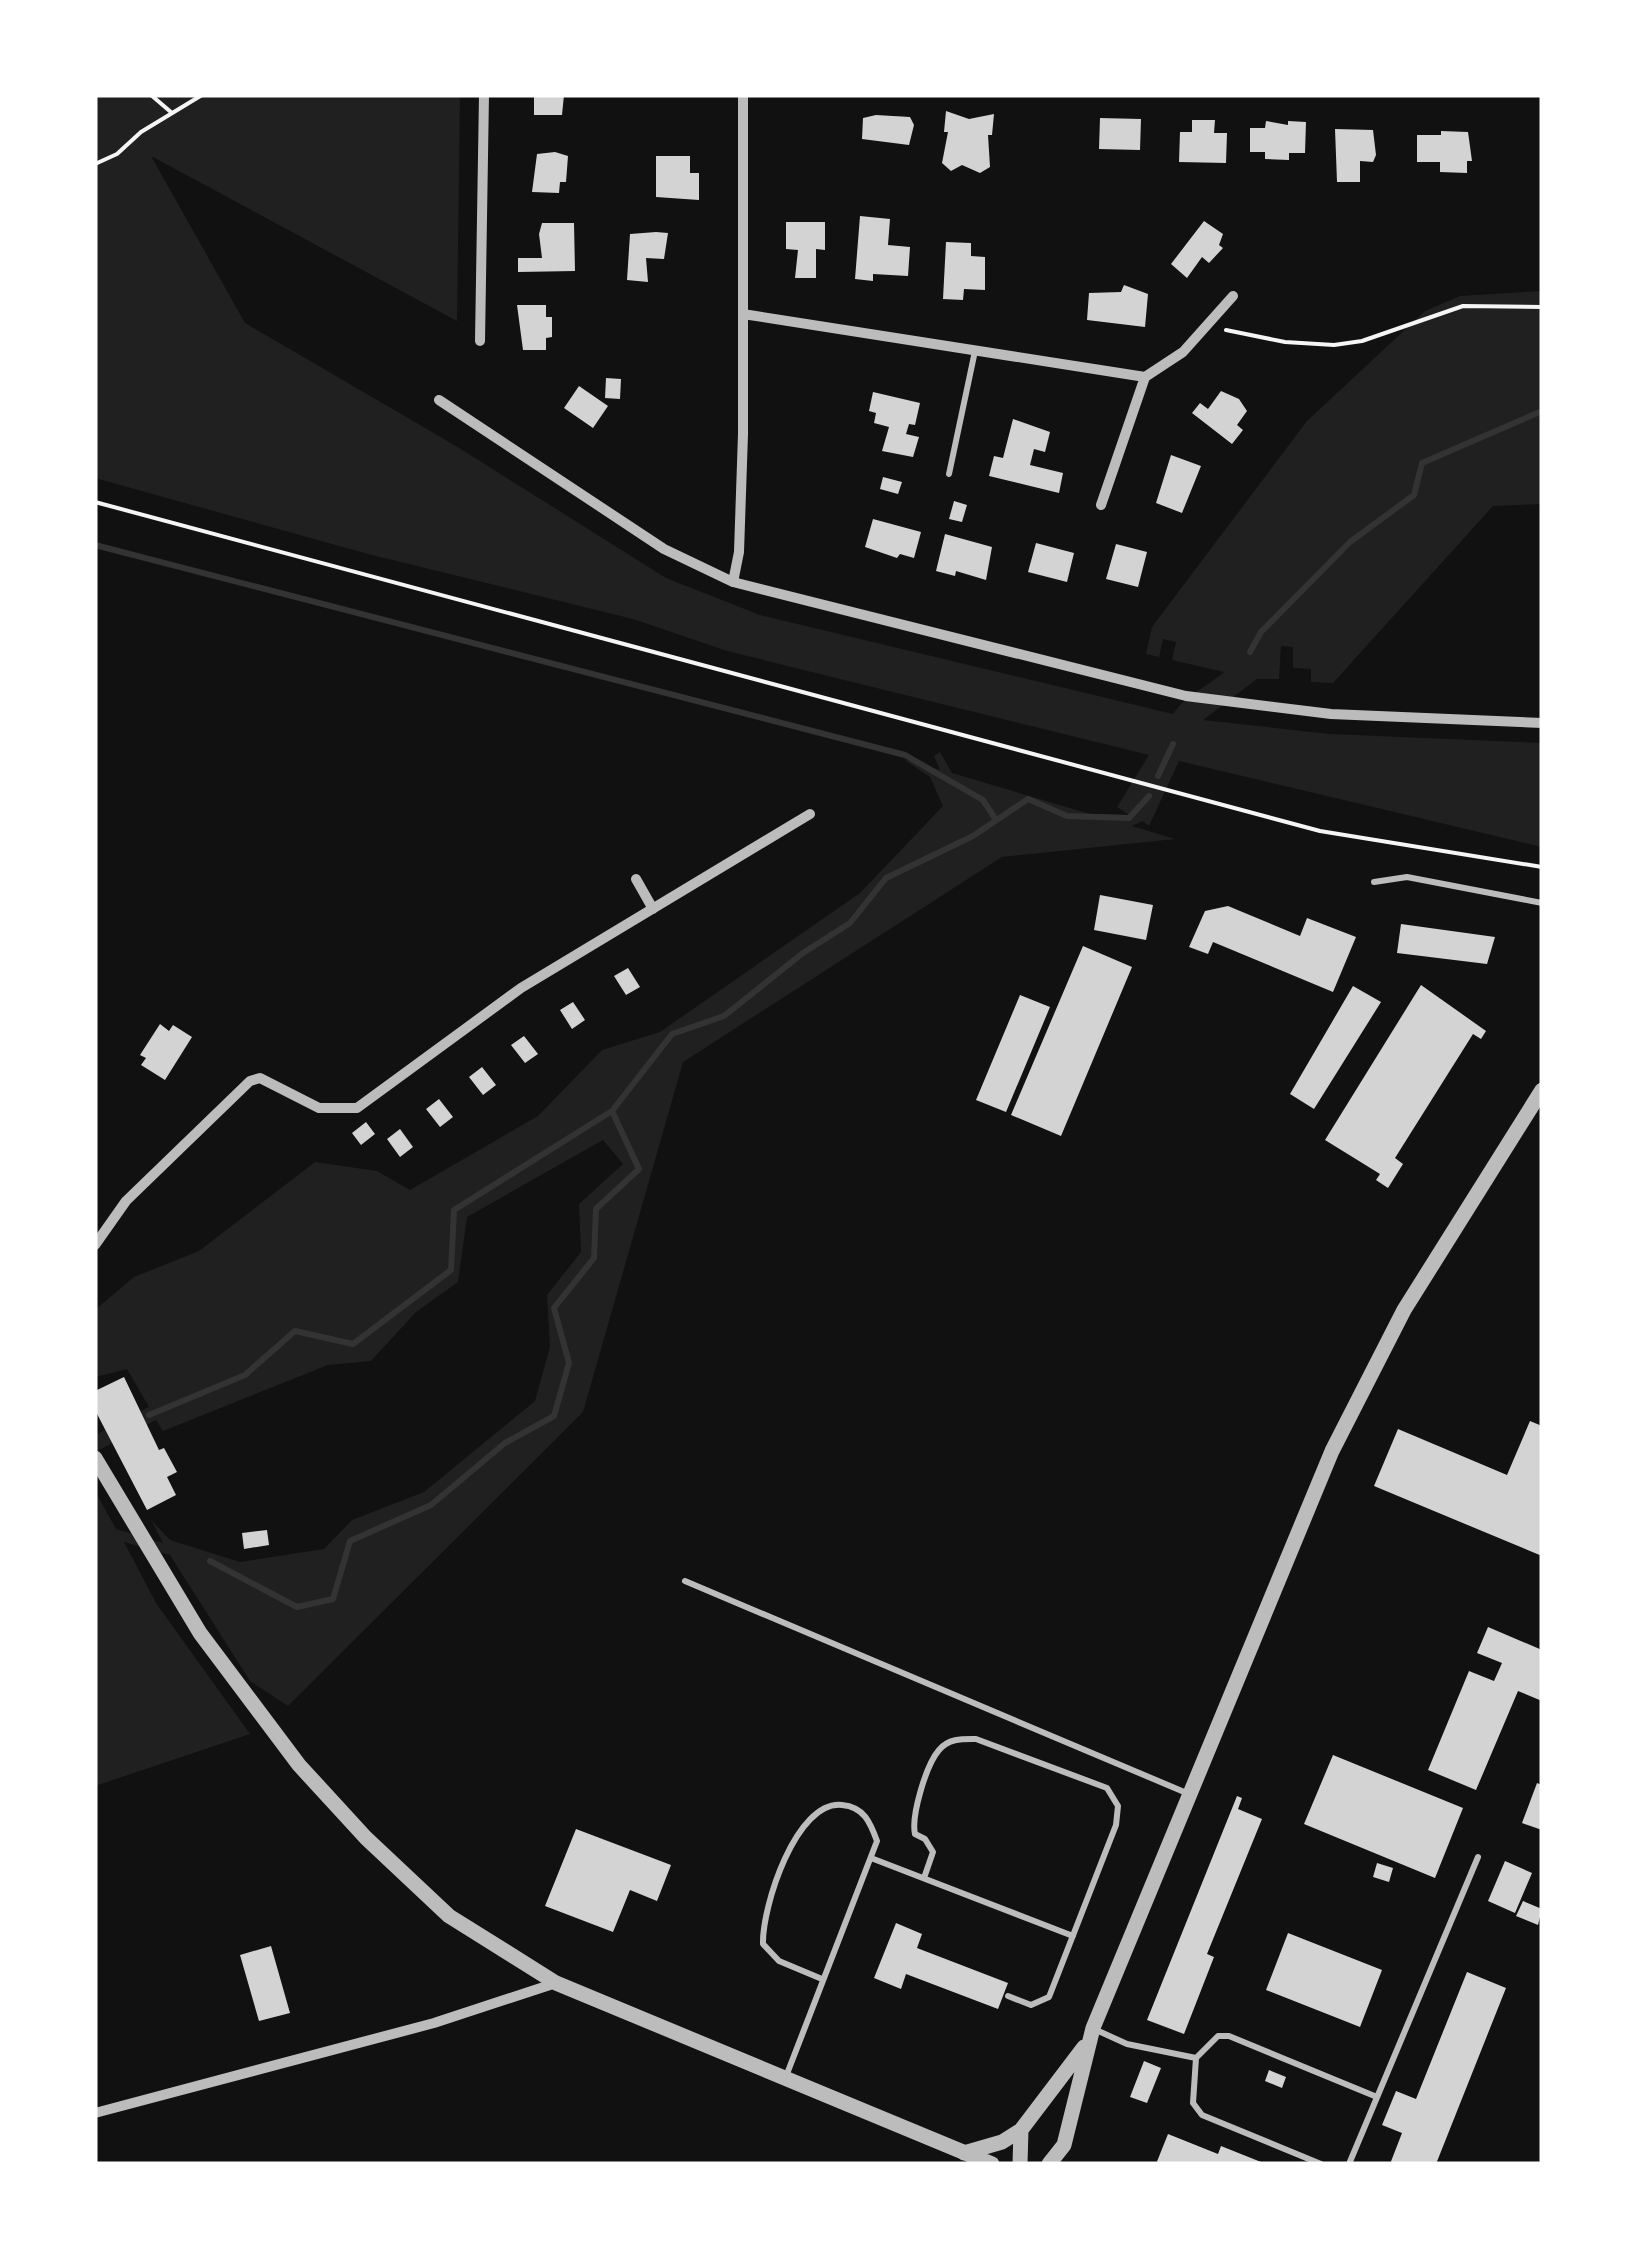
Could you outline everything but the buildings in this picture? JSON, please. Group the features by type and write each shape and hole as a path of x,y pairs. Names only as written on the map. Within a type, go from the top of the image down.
{"street":[{"path":"480,341 484,95"},
{"path":"733,582 741,522 743,95"},
{"path":"1101,505 1145,377 1183,352 1233,296"},
{"path":"743,314 1145,377"},
{"path":"438,400 664,549 733,582 1186,696 1331,714 1542,724"},
{"path":"95,1245 126,1200 250,1081 260,1078 320,1108 357,1108 520,988 810,814"},
{"path":"636,879 653,909"},
{"path":"1066,2164 1064,2145 1090,2036 1366,1381 1404,1310 1542,1090"},
{"path":"95,1458 200,1632 298,1764 366,1838 449,1916 556,1983 992,2164"},
{"path":"95,2113 434,2023 556,1983"},
{"path":"964,2153 1002,2142 1021,2130 1090,2036"},
{"path":"1020,2164 1021,2130"},
{"path":"1049,2164 1064,2145"}],"lane":[{"path":"949,474 975,352"},
{"path":"1374,882 1407,877 1542,904"},
{"path":"685,1581 1190,1794"},
{"path":"924,1878 933,1852 925,1839 915,1834 911,1818 938,1750 956,1738 976,1740 1106,1788 1118,1806 1116,1825 1049,1998 1030,2005 1008,1996"},
{"path":"784,2080 877,1841 869,1819 852,1806 830,1804 815,1809 800,1827 762,1922 763,1944 780,1961 822,1979"},
{"path":"1349,2164 1478,1857"},
{"path":"871,1858 1073,1936"},
{"path":"1090,2036 1196,2058"},
{"path":"1321,2164 1202,2114 1193,2103 1196,2058 1218,2036 1229,2036 1377,2097"}],"path":[{"path":"150,95 172,114"},
{"path":"95,164 117,154 202,95"},
{"path":"1206,325 1285,342 1334,345 1362,341 1464,306 1542,307"},
{"path":"95,502 1320,831 1542,867"}],"shaded area":[{"path":"95,95 460,95 457,321 151,156 245,323 456,446 666,578 760,615 1173,714 1224,672 1172,660 1176,642 1163,639 1159,657 1146,654 1152,627 1307,421 1425,311 1460,296 1542,291 1542,504 1493,506 1333,683 1311,682 1311,669 1293,668 1293,647 1281,646 1279,679 1257,679 1203,720 1330,734 1542,743 1542,847 1179,761 1149,826 1142,821 1132,826 1175,839 1002,857 683,1062 583,1412 288,1706 250,1681 170,1555 124,1542 156,1603 250,1734 95,1786 95,1491 116,1529 163,1543 151,1520 170,1540 240,1562 324,1549 352,1520 424,1492 535,1401 550,1347 547,1295 581,1252 579,1204 623,1164 603,1140 467,1217 458,1282 416,1312 371,1361 328,1365 163,1431 156,1420 95,1452 95,1435 149,1407 127,1369 95,1377 95,1310 134,1277 199,1251 315,1162 377,1171 410,1190 538,1116 602,1050 660,1032 860,893 943,806 930,777 903,759 940,770 934,756 940,752 952,773 1090,814 1129,815 1117,807 1149,755 727,651 633,619 368,554 95,478"}],"waterway":[{"path":"1250,652 1261,632 1350,542 1414,495 1422,463 1542,411"},
{"path":"95,545 905,755 983,800 996,820"},
{"path":"1158,776 1173,744"},
{"path":"210,1561 297,1607 333,1599 350,1541 431,1505 505,1443 554,1416 569,1363 554,1308 594,1258 596,1209 639,1169 612,1111 672,1034 724,1016 803,953 850,923 886,878 973,836 1028,799 1067,816 1129,818 1149,796"},
{"path":"149,1415 245,1375 295,1331 353,1344 451,1270 454,1210 612,1111"}]}
